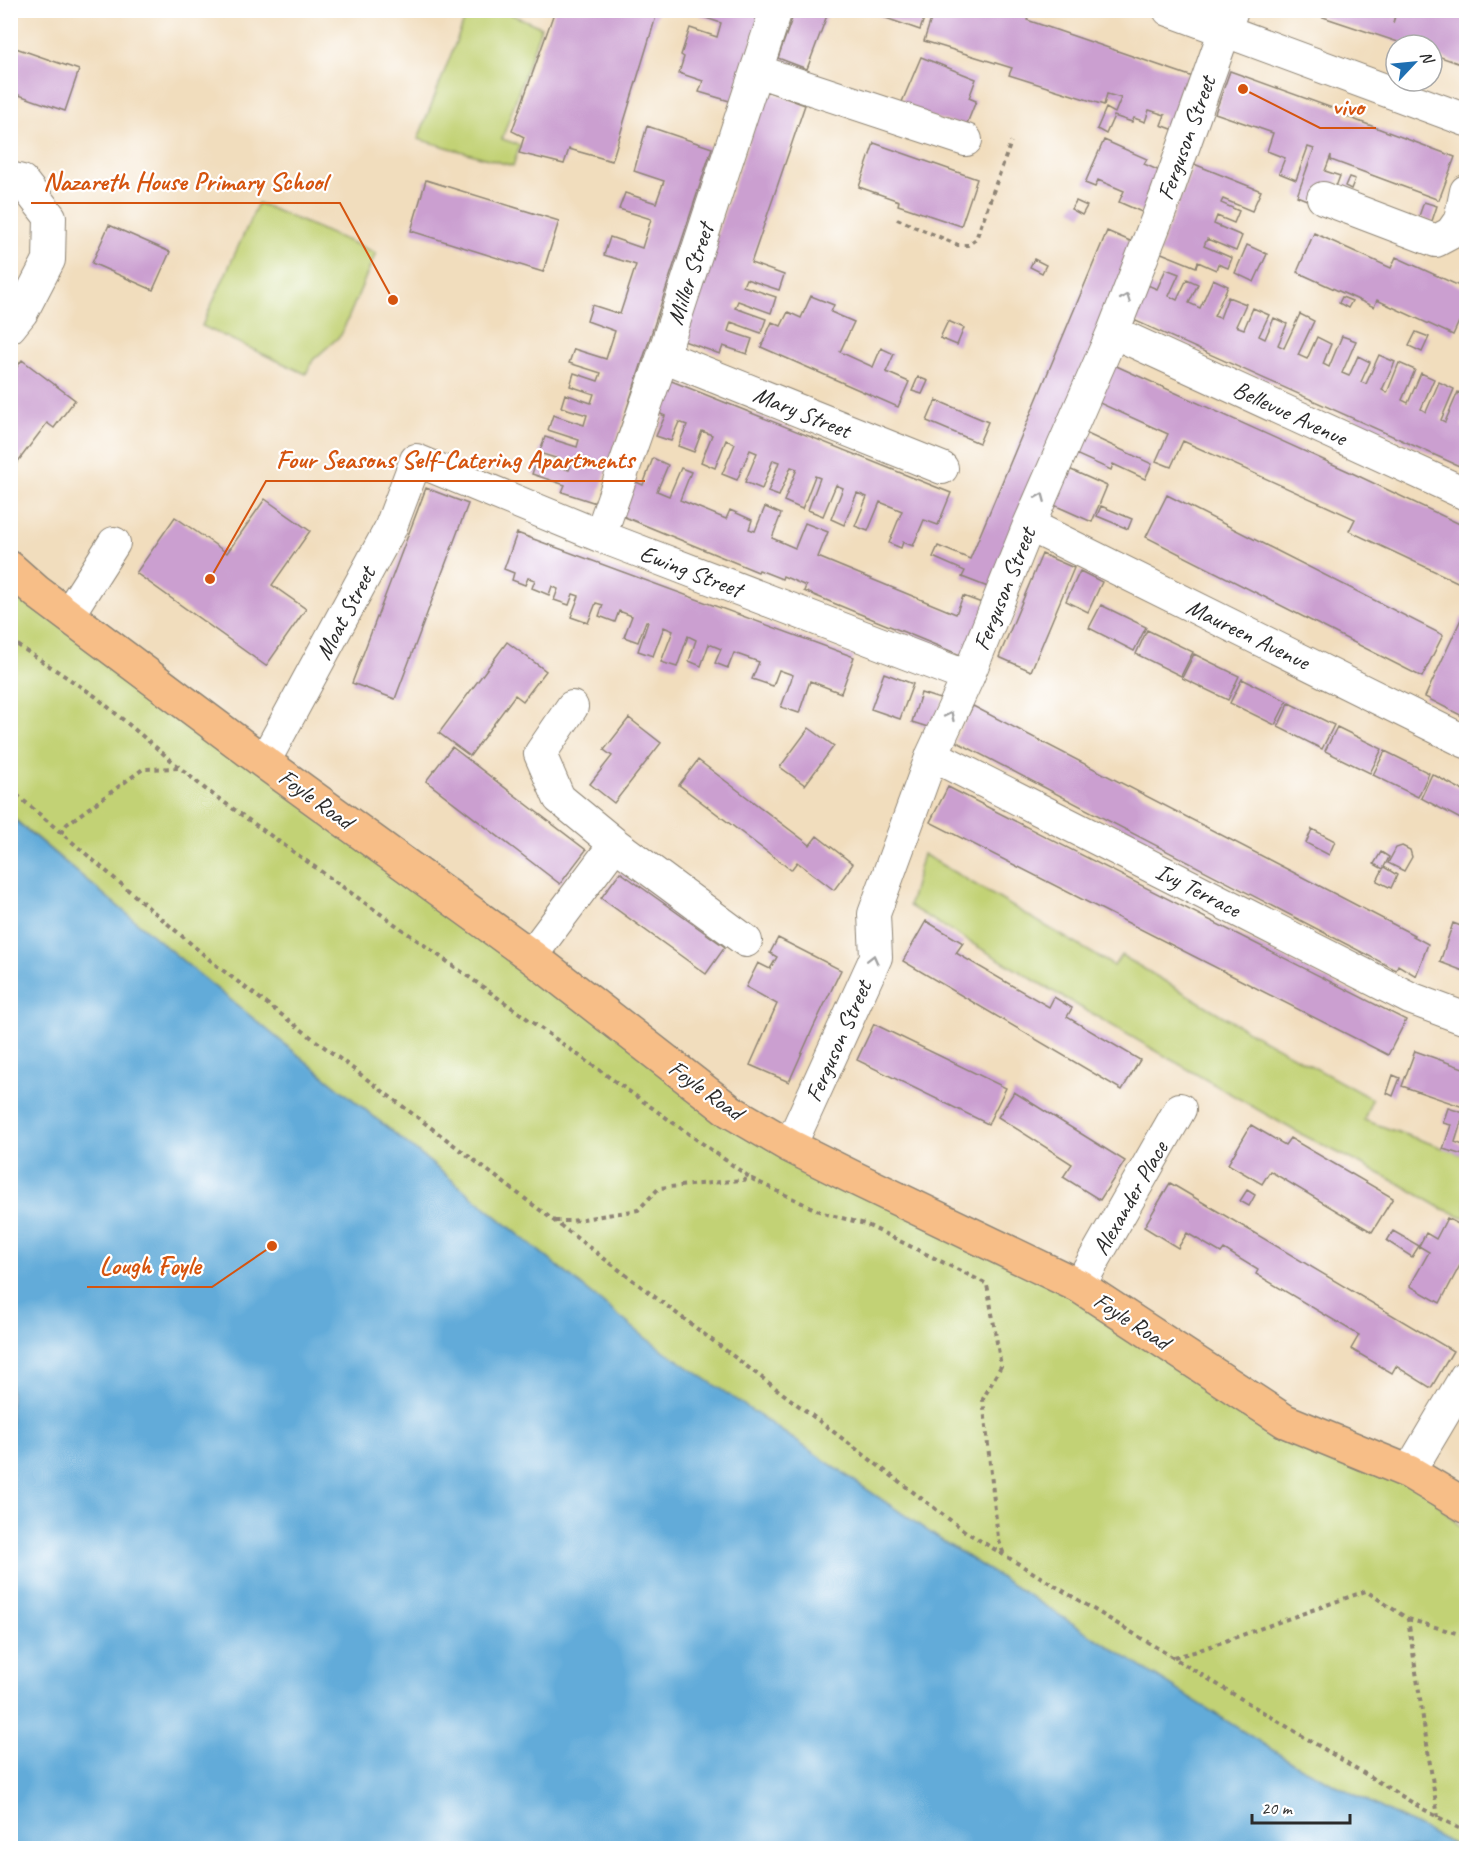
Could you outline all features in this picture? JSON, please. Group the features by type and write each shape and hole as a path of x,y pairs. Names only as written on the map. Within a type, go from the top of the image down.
{"main road":[{"name":"Foyle Road","path":"10,568 37,592 264,762 531,956 730,1111 790,1146 1079,1286 1285,1421 1409,1472 1467,1506"}],"street":[{"name":"Miller Street","path":"600,536 663,356 776,10"},
{"path":"1169,10 1228,20 1467,120"},
{"name":"Ferguson Street","path":"790,1146 876,957 874,914 932,755 968,677 1029,525 1113,332 1166,196 1228,20"},
{"path":"757,70 966,140"},
{"path":"10,178 22,181 50,217 49,260 22,312 10,327"},
{"path":"1323,198 1436,241 1450,232 1464,213"},
{"name":"Bellevue Avenue","path":"1113,332 1467,494"},
{"name":"Mary Street","path":"663,356 942,468"},
{"name":"Ewing Street","path":"416,460 600,536 968,677"},
{"name":"Moat Street","path":"264,762 390,530 416,460"},
{"name":"Maureen Avenue","path":"1029,525 1467,742"},
{"path":"68,615 114,543"},
{"path":"572,706 540,754 559,798 615,844 747,941"},
{"name":"Ivy Terrace","path":"932,755 1410,998 1467,1019"},
{"path":"531,956 615,844"},
{"name":"Alexander Place","path":"1079,1286 1180,1109"},
{"path":"1409,1472 1467,1376"}],"path":[{"path":"897,219 958,245 968,245 976,239 1011,142"},
{"path":"10,640 95,696 204,788 752,1179 824,1213 865,1224 987,1284 1000,1366 983,1399 998,1538 1004,1555"},
{"path":"61,833 67,824 143,769 181,768"},
{"path":"10,789 217,966 966,1532 1438,1817 1467,1832"},
{"path":"554,1221 571,1221 638,1210 659,1188 752,1179"},
{"path":"1173,1658 1366,1591 1408,1619 1467,1636"},
{"path":"1408,1619 1438,1817"}],"green space":[{"path":"468,11 503,11 541,27 502,139 520,145 513,166 418,139"},
{"path":"258,203 376,253 341,335 313,360 306,374 202,326"},
{"path":"10,568 730,1111 1079,1286 1285,1421 1409,1472 1466,1533 1466,1848 1460,1848 1293,1763 944,1542 647,1339 195,971 11,816"},
{"path":"923,854 1114,966 1121,955 1253,1034 1372,1099 1364,1120 1466,1156 1466,1218 1443,1209 1400,1184 1295,1131 909,906"}],"water":[{"path":"10,816 195,971 647,1339 944,1542 1293,1763 1460,1848 11,1848"}],"building":[{"path":"555,10 658,10 612,161 569,149 564,164 519,153 524,137 512,131"},
{"path":"702,10 762,10 733,102 699,92 703,81 679,73 684,57 681,55 690,28 717,37 721,23 700,16"},
{"path":"795,10 829,10 807,69 778,58"},
{"path":"863,10 927,10 920,30"},
{"path":"934,10 1030,10 1027,20 1199,79 1180,132 1161,125 1165,115 1149,110 1145,122 1134,118 1132,122 1114,116 1106,134 1097,129 1106,108 1115,113 1121,98 1107,94 1104,105 1009,75 1012,68 924,41"},
{"path":"1302,10 1396,10 1393,23 1397,10 1433,10 1451,16 1452,14 1466,19 1466,66 1444,58 1444,33 1384,33 1384,37"},
{"path":"10,46 79,70 65,111 10,92"},
{"path":"921,57 976,79 969,98 976,101 966,126 899,109"},
{"path":"1230,71 1346,113 1345,116 1455,157 1439,200 1331,160 1331,155 1325,171 1340,176 1334,192 1314,203 1297,196 1314,149 1308,147 1296,180 1279,173 1285,158 1267,151 1273,133 1215,113"},
{"path":"766,91 805,105 751,263 784,275 779,290 746,279 743,286 776,297 771,313 738,301 735,308 766,319 761,333 731,322 728,331 752,339 747,354 723,346 720,354 681,340"},
{"path":"647,126 712,148 596,503 562,492 565,485 532,474 537,459 569,470 572,463 539,453 545,437 577,447 579,440 548,430 553,415 584,425 587,415 561,407 565,394 591,403 594,394 570,386 574,373 598,381 601,373 569,363 574,349 606,359 615,331 587,321 592,305 620,314 636,265 604,255 610,237 642,248 651,219 619,209 625,193 656,203 664,181 634,171"},
{"path":"1104,140 1147,159 1144,164 1162,172 1144,213 1119,202 1124,191 1098,180 1095,187 1085,183"},
{"path":"874,143 977,179 961,226 898,205 899,201 859,187"},
{"path":"1194,164 1261,191 1252,211 1223,199 1221,203 1239,211 1234,223 1217,216 1214,224 1242,236 1236,251 1207,239 1204,246 1232,258 1228,268 1218,264 1216,270 1198,262 1196,267 1159,252"},
{"path":"1349,177 1355,179 1351,189 1345,186"},
{"path":"426,180 559,221 543,272 411,231"},
{"path":"1076,201 1087,206 1082,215 1071,209"},
{"path":"1424,202 1437,206 1432,221 1419,216"},
{"path":"109,225 170,252 153,290 92,263"},
{"path":"1107,231 1137,244 993,589 962,577 965,571 933,557 938,546 970,559"},
{"path":"1314,233 1391,268 1396,257 1466,289 1466,306 1453,335 1377,300 1374,307 1297,272"},
{"path":"1247,245 1267,254 1254,282 1235,273"},
{"path":"1034,259 1046,265 1042,273 1030,267"},
{"path":"1166,269 1179,274 1169,296 1177,300 1187,279 1198,284 1189,303 1200,308 1213,279 1228,286 1214,316 1220,318 1228,297 1246,304 1236,326 1244,329 1253,308 1269,315 1259,336 1265,339 1274,318 1287,324 1278,345 1284,348 1300,314 1314,321 1298,355 1307,359 1317,337 1331,344 1323,364 1329,367 1342,336 1356,341 1342,373 1349,376 1358,356 1370,362 1361,382 1366,384 1379,355 1395,362 1382,390 1387,393 1399,363 1415,370 1402,400 1408,403 1421,373 1434,379 1421,409 1426,412 1439,382 1454,389 1441,420 1445,422 1458,392 1466,396 1466,416 1462,427 1466,429 1466,469 1129,318 1145,284 1157,289"},
{"path":"811,296 834,305 831,312 854,322 840,352 873,367 881,348 894,354 886,372 909,382 898,407 761,347 772,322 781,326 788,312 801,318"},
{"path":"1342,297 1352,301 1348,308 1339,303"},
{"path":"948,321 964,328 957,345 940,338"},
{"path":"1416,332 1429,337 1422,352 1409,346"},
{"path":"22,360 75,400 54,428 47,423 10,472 10,376"},
{"path":"1112,364 1466,527 1466,586 1349,531 1355,519 1183,441 1171,467 1156,461 1168,434 1095,401"},
{"path":"918,377 928,381 922,394 912,391"},
{"path":"669,380 951,493 938,525 924,520 913,546 903,542 901,548 889,543 902,511 890,506 880,502 868,531 855,526 867,497 857,493 844,525 831,519 843,488 836,485 823,516 808,510 820,478 815,476 802,509 784,501 797,469 791,467 779,496 768,492 779,462 773,460 762,489 745,482 757,453 750,450 737,480 722,474 735,444 726,440 715,468 701,462 712,435 702,431 694,452 678,446 687,425 679,422 671,441 656,436 665,416 656,412"},
{"path":"936,400 988,422 979,443 927,421"},
{"path":"1081,431 1152,464 1145,479 1113,464 1111,470 1071,452"},
{"path":"653,458 668,465 657,491 669,496 681,468 691,472 680,500 726,519 730,510 752,520 749,529 755,531 765,507 781,514 772,538 795,548 805,523 828,532 818,557 956,614 963,596 987,605 965,657 804,591 806,586 783,576 782,579 759,570 758,572 620,515 634,481 643,485"},
{"path":"1069,469 1107,486 1092,522 1054,505"},
{"path":"426,488 468,504 395,699 352,683"},
{"path":"1167,495 1443,635 1422,677 1146,537"},
{"path":"265,499 310,531 272,585 306,609 266,666 136,573 175,517 227,553"},
{"path":"1101,506 1132,519 1128,529 1097,516"},
{"path":"517,533 854,657 841,693 810,681 799,713 781,707 793,675 779,670 773,686 752,679 759,662 734,653 728,668 715,663 721,649 709,644 701,666 689,661 696,640 688,636 677,667 661,662 673,631 664,627 653,656 638,651 648,622 646,621 638,642 624,637 632,616 619,611 615,622 599,616 603,605 596,603 588,623 571,617 579,596 573,594 569,605 554,600 558,589 552,586 549,595 532,588 535,580 528,578 525,585 512,580 514,573 504,569"},
{"path":"1042,554 1074,568 1031,671 999,657"},
{"path":"1080,571 1102,582 1088,612 1066,601"},
{"path":"1101,605 1146,627 1134,651 1089,628"},
{"path":"1462,617 1466,619 1466,718 1425,697"},
{"path":"1147,630 1193,652 1181,676 1136,654"},
{"path":"507,642 546,671 523,701 515,695 470,756 439,733"},
{"path":"1194,654 1239,676 1228,700 1182,678"},
{"path":"884,673 913,684 900,719 871,709"},
{"path":"1242,679 1287,701 1275,725 1230,703"},
{"path":"921,693 943,700 934,729 912,722"},
{"path":"1289,703 1334,725 1322,749 1278,727"},
{"path":"973,706 1414,935 1428,944 1416,976 1398,965 1396,970 955,741"},
{"path":"629,718 661,743 614,803 590,784 612,756 604,750"},
{"path":"1337,727 1382,749 1370,773 1325,751"},
{"path":"809,728 834,746 805,785 780,767"},
{"path":"452,747 586,850 560,884 426,781"},
{"path":"1385,751 1429,773 1418,797 1373,775"},
{"path":"698,760 810,845 817,836 853,864 834,890 797,862 791,870 679,785"},
{"path":"1432,774 1466,792 1466,822 1421,798"},
{"path":"948,787 1406,1020 1388,1055 930,822"},
{"path":"1312,829 1335,841 1329,855 1306,843"},
{"path":"1402,846 1410,850 1412,857 1404,871 1388,863 1396,848"},
{"path":"1381,852 1389,857 1383,869 1374,864"},
{"path":"1384,867 1397,875 1391,888 1377,881"},
{"path":"620,872 725,947 706,974 601,898"},
{"path":"926,921 963,943 956,953 1049,1007 1054,997 1072,1008 1067,1017 1140,1060 1122,1090 903,961"},
{"path":"1453,923 1466,928 1466,972 1440,962"},
{"path":"778,938 841,970 789,1082 750,1065 777,1004 746,987 758,963 770,969 777,957 770,953"},
{"path":"874,1024 1006,1088 988,1124 857,1060"},
{"path":"1415,1051 1466,1069 1466,1108 1402,1086"},
{"path":"1393,1075 1400,1078 1393,1096 1387,1093"},
{"path":"1014,1092 1125,1161 1100,1200 1063,1177 1072,1164 998,1117"},
{"path":"1448,1108 1464,1113 1455,1142 1466,1146 1466,1156 1443,1149 1451,1125 1443,1123"},
{"path":"1251,1125 1285,1145 1290,1138 1393,1198 1372,1232 1270,1171 1262,1184 1228,1164"},
{"path":"1170,1183 1453,1351 1431,1388 1396,1366 1392,1373 1351,1349 1359,1335 1256,1274 1258,1270 1224,1249 1221,1253 1187,1233 1178,1248 1144,1227"},
{"path":"1247,1190 1255,1195 1249,1206 1240,1201"},
{"path":"1447,1218 1466,1228 1466,1254 1440,1303 1410,1286 1429,1252 1419,1246 1426,1233 1436,1239"},
{"path":"1393,1231 1419,1246 1412,1257 1387,1241"}],"place":[{"name":"vivo","path":"1243,89"},
{"name":"Nazareth House Primary School","path":"393,300"},
{"name":"Four Seasons Self-Catering Apartments","path":"210,579"},
{"name":"Lough Foyle","path":"272,1246"}]}
